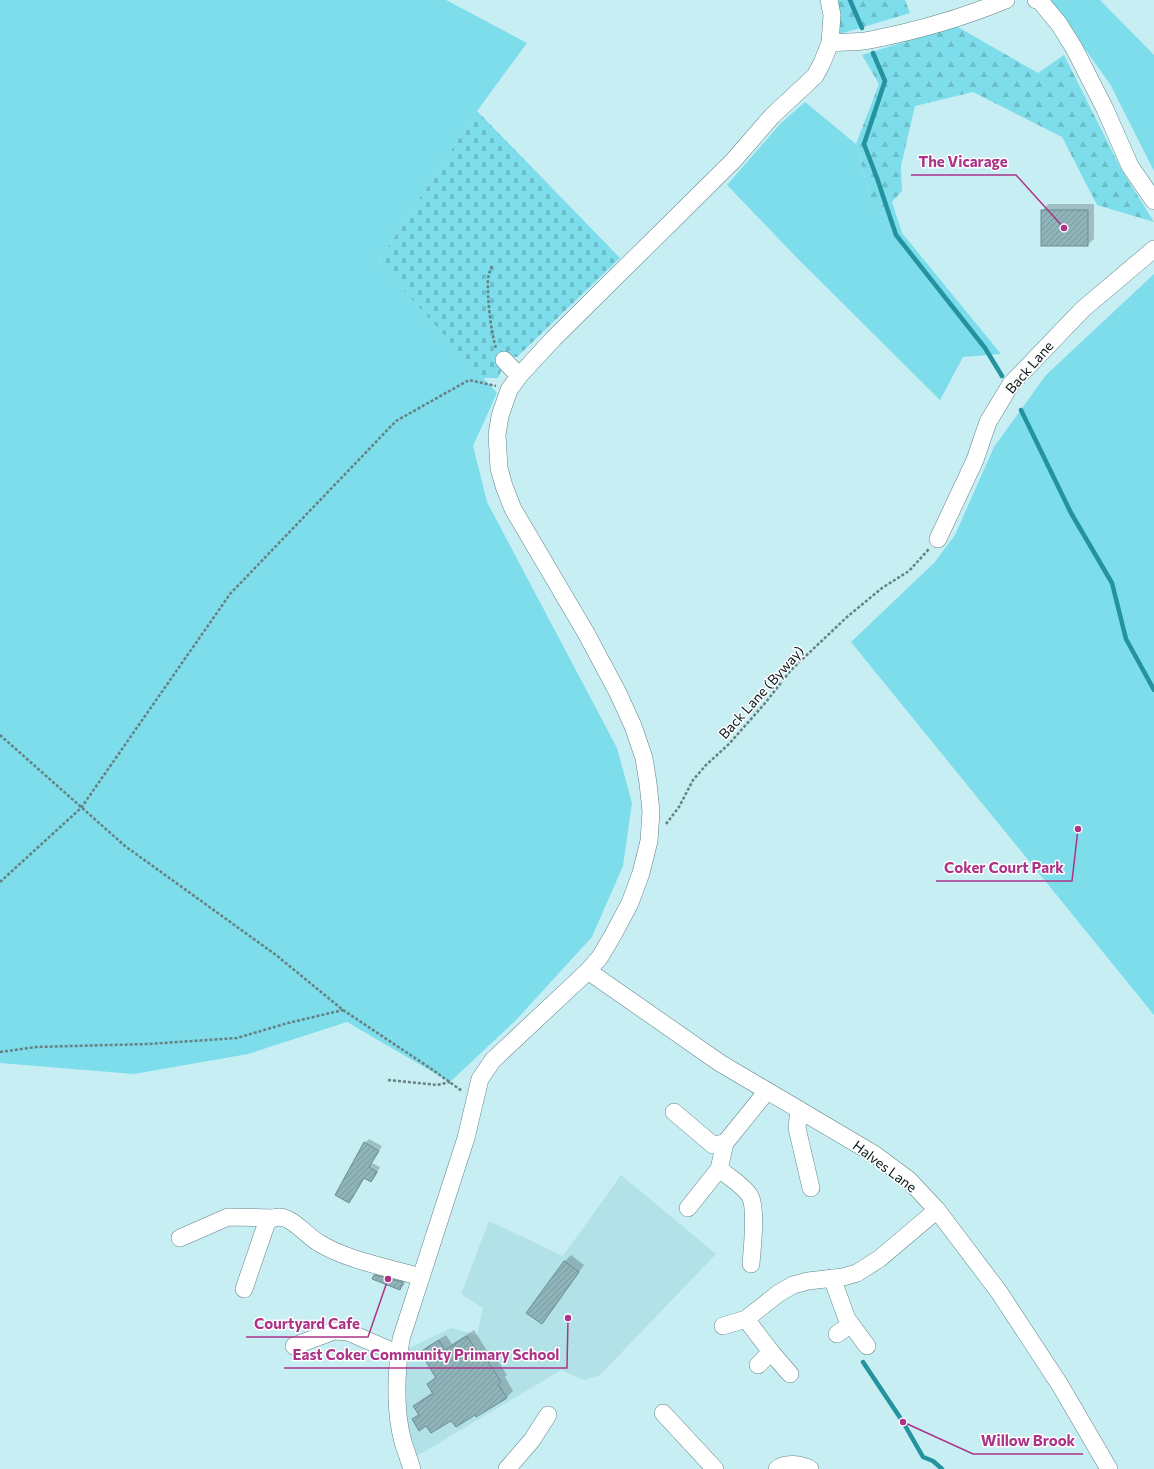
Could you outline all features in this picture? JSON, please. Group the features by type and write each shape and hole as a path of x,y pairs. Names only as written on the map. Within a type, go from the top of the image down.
{"street":[{"path":"412,1469 403,1441 398,1413 397,1387 401,1339 466,1138 480,1079 494,1060 588,971 600,957 630,903 641,873 649,841 651,812 648,783 644,758 633,726 618,693 586,633 513,509 499,468 497,435 500,416 509,390 519,376 554,338 733,161 772,116 815,76 830,43 832,15 829,0"},
{"path":"830,43 868,41 942,23 975,13 1006,0"},
{"path":"1036,0 1040,1 1074,48 1105,109 1130,166 1154,201"},
{"name":"Back Lane","path":"938,539 975,460 988,422 1011,384 1083,309 1154,249"},
{"path":"504,360 519,376"},
{"name":"Halves Lane","path":"588,971 720,1063 874,1154 909,1180 937,1210 1004,1298 1060,1385 1109,1469"},
{"path":"688,1208 719,1170 725,1143 767,1091"},
{"path":"799,1110 797,1128 811,1188"},
{"path":"674,1112 713,1145 725,1143"},
{"path":"719,1170 740,1185 750,1197 753,1215 751,1264"},
{"path":"723,1326 746,1319 779,1293 793,1285 857,1273 879,1259 937,1210"},
{"path":"180,1238 228,1217 280,1217 288,1219 312,1239 332,1251 421,1277"},
{"path":"244,1289 268,1222 273,1218"},
{"path":"832,1278 838,1298 848,1319 867,1346"},
{"path":"746,1319 790,1374"},
{"path":"837,1334 851,1324"},
{"path":"294,1346 334,1331 348,1332 399,1354"},
{"path":"758,1365 771,1352"},
{"path":"664,1411 715,1469"},
{"path":"507,1469 532,1440 548,1416"},
{"path":"777,1469 792,1464 810,1469"}],"path":[{"path":"492,266 488,281 490,314 495,346 504,360"},
{"path":"0,882 81,808 230,594 396,421 469,380 487,383 509,390"},
{"name":"Back Lane (Byway)","path":"649,841 679,807 693,780 706,765 729,744 766,702 791,670 847,616 882,588 909,571 938,539"},
{"path":"0,735 125,846 276,955 343,1010 450,1082 474,1100"},
{"path":"0,1052 36,1047 148,1044 237,1038 288,1022 343,1010"},
{"path":"388,1080 437,1085 450,1082"}],"shaded area":[{"path":"621,1175 716,1254 600,1375 584,1380 561,1370 417,1456 403,1414 405,1350 451,1328 477,1335 483,1308 461,1294 489,1221 563,1256"}],"green space":[{"path":"0,0 446,0 527,43 477,111 378,262 497,393 473,446 487,502 617,748 632,803 623,866 592,937 516,1020 450,1082 347,1022 248,1054 134,1074 0,1063"},
{"path":"837,0 905,0 910,13 840,34"},
{"path":"1050,0 1100,0 1154,55 1154,171 1110,84"},
{"path":"956,26 1038,73 1064,55 1120,167 1154,222 1097,205 1062,137 973,92 915,106 901,166 902,191 881,214 871,202 856,144 879,84 862,55"},
{"path":"805,102 856,144 871,202 881,214 892,202 902,233 1001,354 963,357 940,400 798,259 727,185 781,123"},
{"path":"477,111 620,258 517,357 508,356 498,378 483,378 378,262"},
{"path":"1154,274 1154,1015 851,642 934,563 955,535 994,447 1046,375"}],"building":[{"path":"1041,210 1088,210 1088,246 1041,246"},
{"path":"364,1142 379,1151 369,1167 377,1172 371,1182 364,1178 349,1203 335,1195"},
{"path":"564,1261 579,1272 542,1324 526,1313"},
{"path":"374,1275 403,1282 400,1290 372,1279"},
{"path":"467,1336 484,1362 487,1360 501,1382 498,1384 507,1398 456,1427 451,1421 431,1433 426,1426 419,1431 412,1419 419,1415 413,1406 433,1394 427,1384 436,1378 420,1352 439,1340 445,1350"}],"waterway":[{"path":"850,0 862,28"},
{"path":"873,53 885,81 864,144 896,235 985,348 1002,376"},
{"path":"1021,410 1071,513 1112,583 1126,639 1154,690"},
{"path":"863,1362 903,1422 923,1457 933,1461 942,1469"}],"place":[{"name":"The Vicarage","path":"1064,228"},
{"name":"Coker Court Park","path":"1078,829"},
{"name":"Courtyard Cafe","path":"388,1279"},
{"name":"East Coker Community Primary School","path":"568,1318"},
{"name":"Willow Brook","path":"903,1422"}]}
